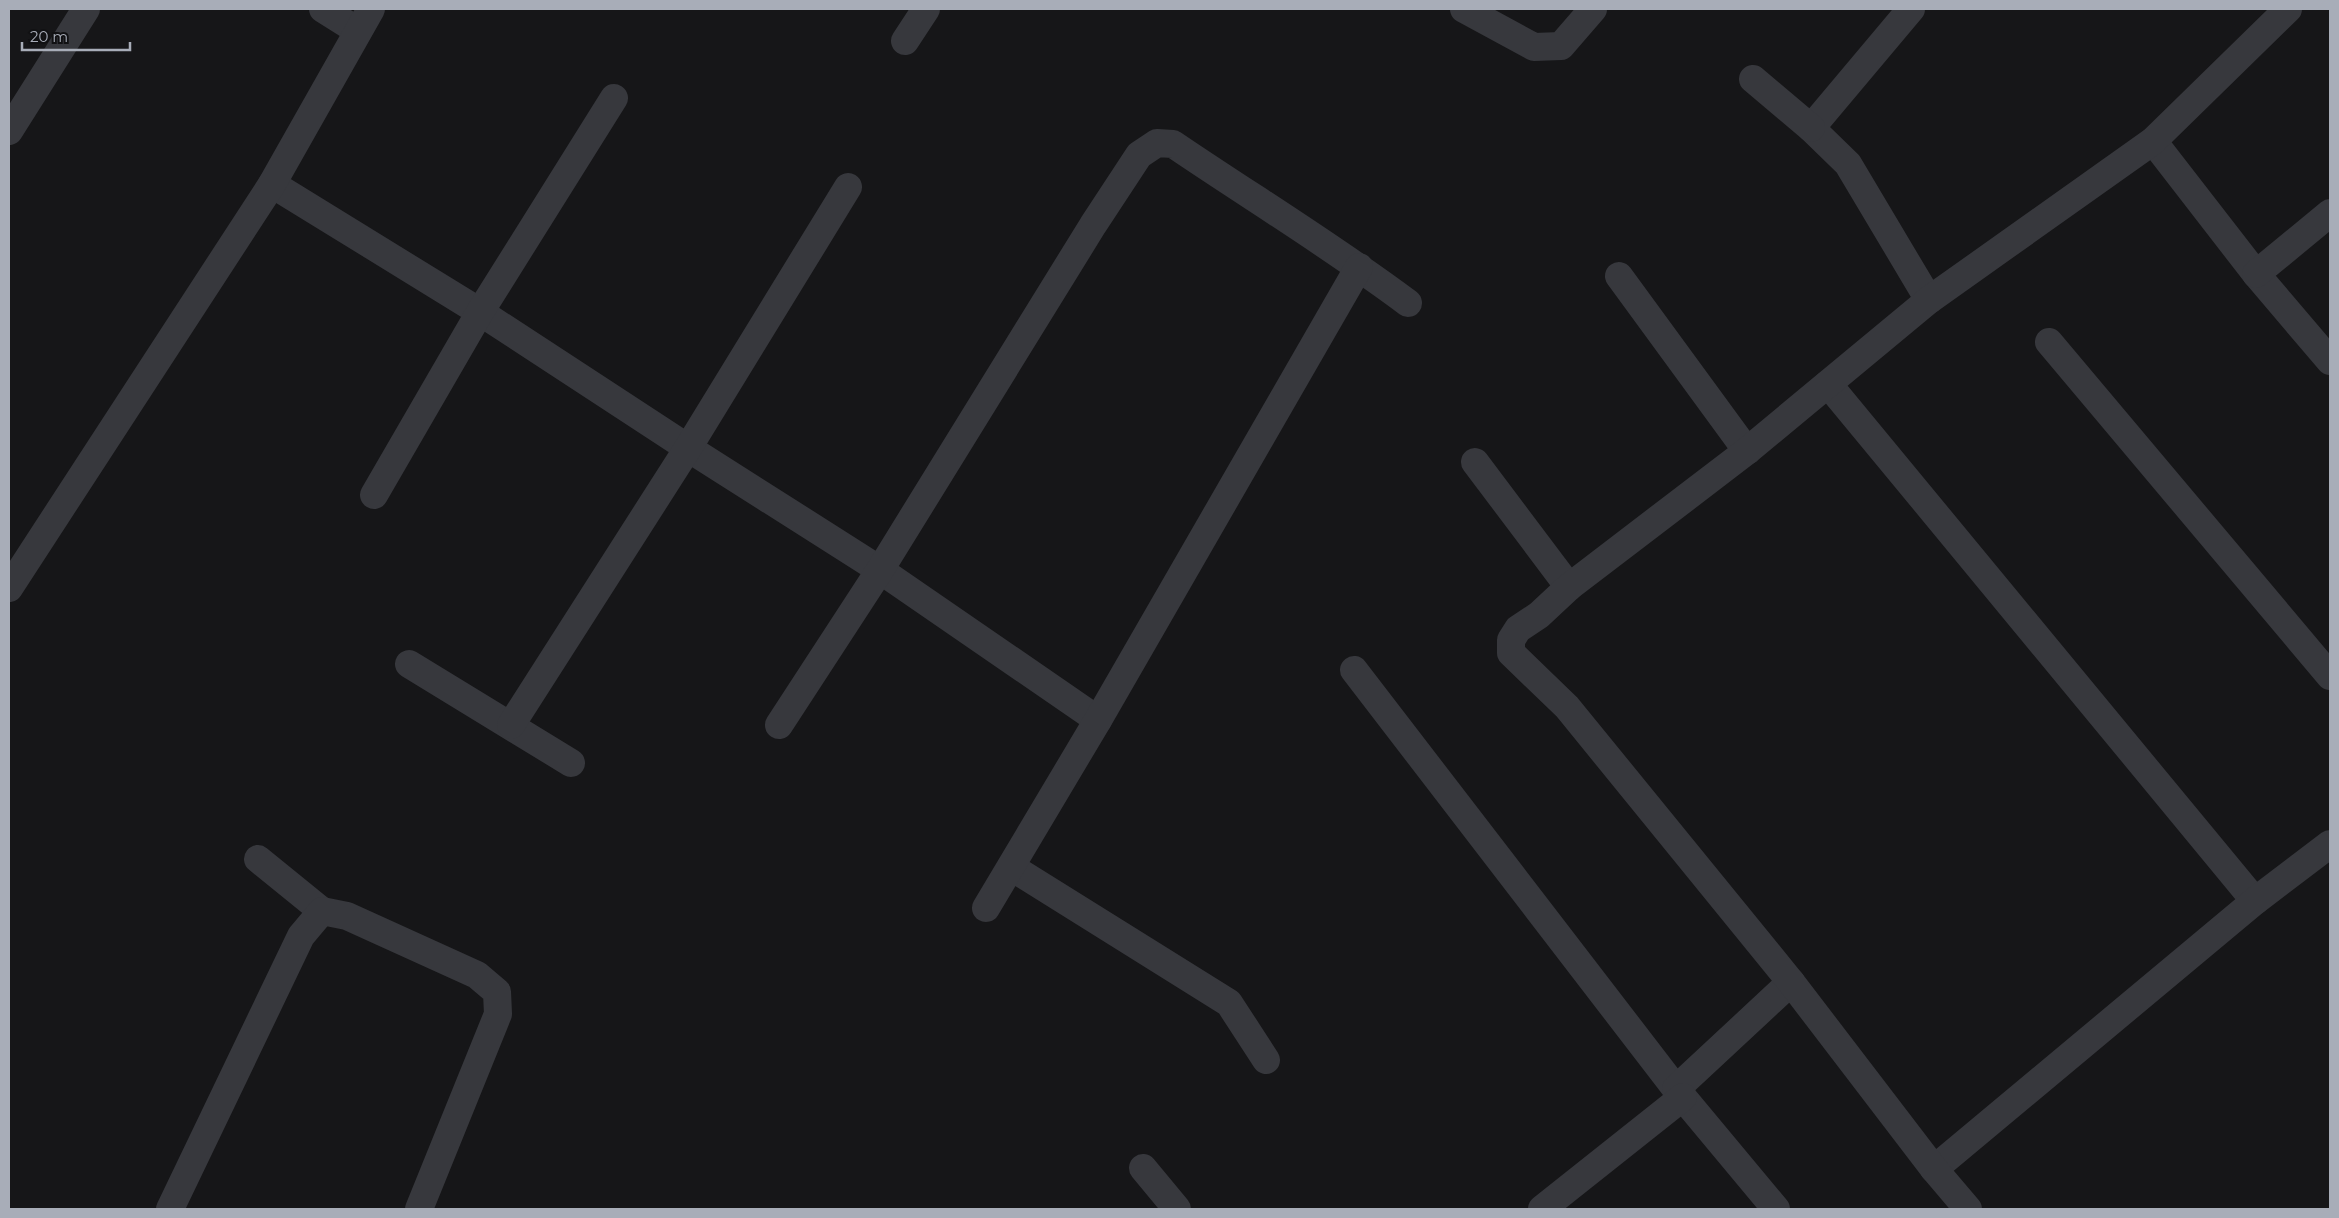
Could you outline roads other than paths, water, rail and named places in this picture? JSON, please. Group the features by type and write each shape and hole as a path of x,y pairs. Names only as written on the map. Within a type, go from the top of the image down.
{"street":[{"path":"9,131 86,9"},
{"path":"9,588 272,184 365,20 323,9"},
{"path":"905,42 926,9"},
{"path":"1464,9 1534,47 1561,46 1593,9"},
{"path":"1811,128 1911,9"},
{"path":"1968,1209 1934,1169 1791,982 1566,707 1511,653 1511,640 1518,629 1539,616 1569,588 1747,450 1930,300 2153,141 2288,9"},
{"path":"1753,79 1811,128 1848,164 1930,300"},
{"path":"374,495 480,312 614,98"},
{"path":"2153,141 2256,274 2330,361"},
{"path":"779,725 880,570 1092,226 1139,155 1157,143 1173,144 1270,210 1360,266 1408,303"},
{"path":"272,184 480,312 688,448 880,570 1098,720"},
{"path":"512,725 688,448 848,187"},
{"path":"2256,274 2330,213"},
{"path":"986,908 1098,720 1360,266"},
{"path":"1619,276 1747,450"},
{"path":"2049,342 2330,676"},
{"path":"1828,384 2255,901"},
{"path":"1475,462 1569,588"},
{"path":"408,664 571,762"},
{"path":"1354,670 1679,1093 1776,1209"},
{"path":"1934,1169 2255,901 2330,844"},
{"path":"258,859 322,911 348,916 477,975 497,992 498,1014 419,1209"},
{"path":"1010,867 1229,1003 1266,1060"},
{"path":"170,1209 301,936 322,911"},
{"path":"1542,1209 1679,1093 1791,982"},
{"path":"1143,1168 1177,1209"}]}
